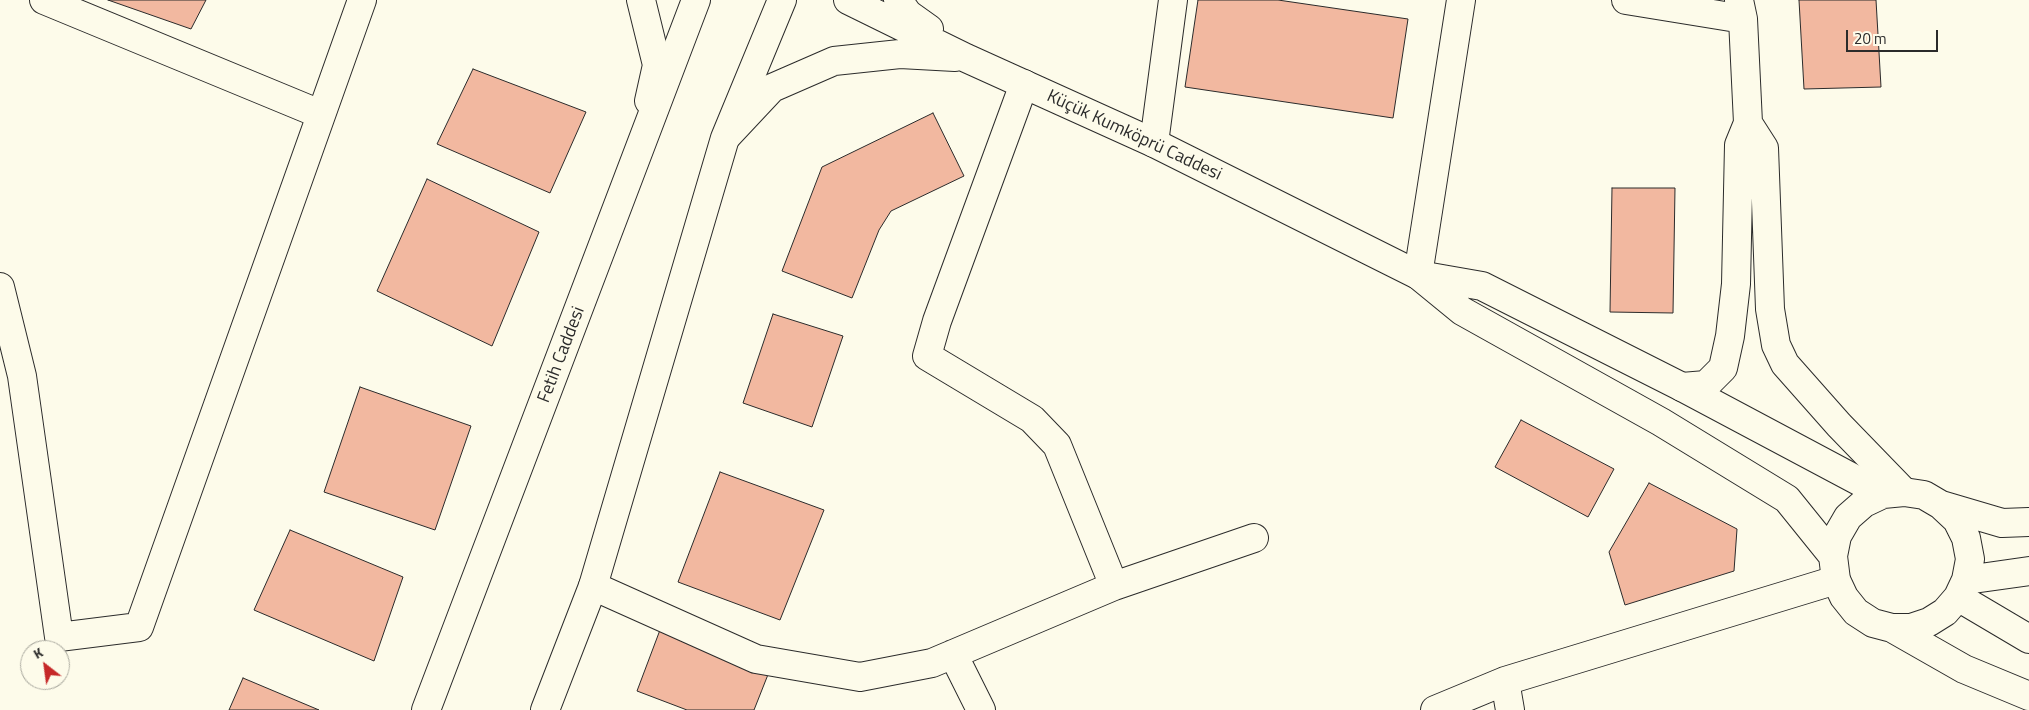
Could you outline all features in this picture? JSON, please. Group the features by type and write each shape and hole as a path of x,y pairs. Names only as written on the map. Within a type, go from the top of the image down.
{"street":[{"path":"44,0 320,114"},
{"path":"0,287 22,376 59,637 139,627 362,0"},
{"path":"635,163 657,66 641,0"},
{"name":"Fetih Caddesi","path":"426,710 696,0"},
{"path":"545,710 594,586 724,138 782,0"},
{"name":"Küçük Kumköprü Caddesi","path":"848,0 966,58 1154,143 1418,275"},
{"path":"898,0 908,14 966,58"},
{"path":"1154,143 1173,0"},
{"path":"1418,275 1461,0"},
{"path":"1626,0 1741,10 1748,123 1739,145 1736,284 1730,336 1723,368 1706,385 1682,387"},
{"path":"724,138 772,88 834,62 900,54 966,58"},
{"path":"1024,84 937,321 927,356 1032,419 1057,445 1114,586"},
{"path":"1748,123 1764,148 1770,309 1776,345 1791,371 1839,425 1894,493"},
{"path":"1418,275 1482,286 1894,493"},
{"path":"1418,275 1462,311 1661,422 1788,499 1834,568 1844,597 1856,612 1873,622 1892,628 1964,669 2029,696"},
{"path":"1834,568 1837,536 1848,517 1864,503 1894,493 1924,495 1941,505 1957,520 1966,538 1970,559 1962,588 1945,612 1929,622 1911,628 1892,628"},
{"path":"1941,505 2002,523 2029,522"},
{"path":"594,586 756,659 860,677 932,663 1114,586 1254,538"},
{"path":"1435,710 1505,681 1834,568"},
{"path":"1962,588 2029,572"},
{"path":"1962,588 2029,639"},
{"path":"952,654 981,710"},
{"path":"1505,681 1510,710"}],"building":[{"path":"108,0 206,0 191,29"},
{"path":"1198,0 1278,0 1408,19 1393,118 1185,87"},
{"path":"1799,0 1876,0 1881,87 1804,89"},
{"path":"473,69 586,112 550,193 437,144"},
{"path":"933,113 964,176 891,211 879,230 852,298 782,271 822,167"},
{"path":"427,179 539,232 492,346 377,291"},
{"path":"1612,188 1675,188 1673,313 1610,312"},
{"path":"773,314 843,336 812,427 743,403"},
{"path":"360,387 471,426 435,530 324,492"},
{"path":"1521,420 1614,469 1588,517 1495,467"},
{"path":"720,472 824,510 780,620 678,582"},
{"path":"1649,483 1737,529 1734,571 1625,605 1609,552"},
{"path":"290,530 403,577 374,661 254,610"},
{"path":"660,630 769,672 754,710 687,710 637,691"},
{"path":"243,678 319,710 229,710"}]}
